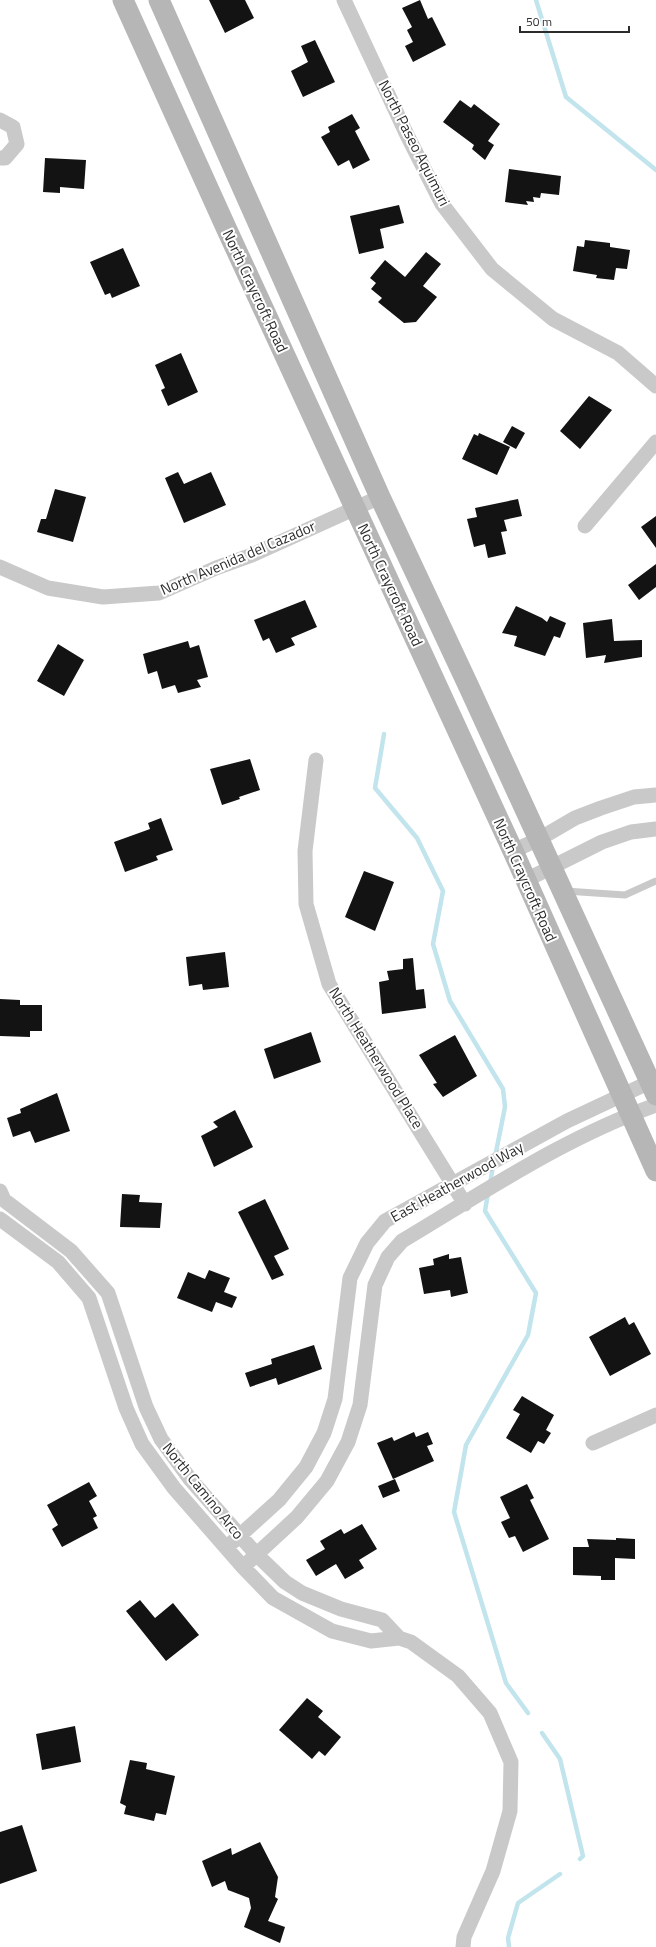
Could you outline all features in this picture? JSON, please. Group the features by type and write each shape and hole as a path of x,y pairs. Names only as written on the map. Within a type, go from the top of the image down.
{"main road":[{"name":"North Craycroft Road","path":"124,0 354,508 513,851 656,1171"},
{"name":"North Craycroft Road","path":"159,0 380,497 653,1089"}],"street":[{"name":"North Paseo Aquimuri","path":"344,0 407,135 442,204 492,269 553,319 618,353 656,386"},
{"path":"0,120 13,127 17,144 5,158 0,158"},
{"path":"585,526 656,442"},
{"name":"North Avenida del Cazador","path":"0,566 48,588 103,596 159,592 216,568 252,555 380,497"},
{"name":"North Heatherwood Place","path":"316,760 305,851 306,904 330,984 438,1156 452,1184 465,1204"},
{"path":"513,851 539,839 575,818 634,797 656,794"},
{"path":"526,880 602,842 631,832 656,829"},
{"name":"East Heatherwood Way","path":"243,1567 297,1517 327,1481 348,1442 360,1405 375,1285 388,1257 402,1241 580,1137 626,1105 653,1089"},
{"name":"East Heatherwood Way","path":"227,1547 279,1500 306,1467 324,1432 335,1400 350,1278 367,1243 385,1222 567,1121 626,1105 656,1105"},
{"name":"North Camino Arco","path":"0,1191 4,1200 71,1251 108,1293 146,1407 161,1439 190,1480 257,1555 285,1582 302,1593 341,1609 382,1620 399,1638"},
{"name":"North Camino Arco","path":"0,1219 58,1262 89,1298 126,1408 142,1444 174,1488 243,1567 273,1598 332,1631 371,1641 399,1638 411,1642 458,1676 490,1713 511,1762 510,1811 493,1871 464,1937 463,1947"},
{"path":"594,1443 656,1415"}],"lane":[{"path":"562,891 625,895 656,881"}],"building":[{"path":"209,0 245,0 254,18 225,33"},
{"path":"420,0 428,19 432,17 446,45 413,62 405,46 413,42 407,30 412,27 402,8"},
{"path":"315,40 335,82 303,97 291,71 308,62 301,46"},
{"path":"460,100 471,108 474,104 500,124 488,141 494,145 485,160 472,149 474,145 443,122"},
{"path":"352,114 360,128 355,131 370,160 353,169 349,160 338,166 321,137 330,132 328,127"},
{"path":"45,158 86,160 84,189 60,187 60,193 43,192"},
{"path":"509,169 561,176 559,195 541,193 540,198 533,197 534,202 526,201 528,205 505,202"},
{"path":"399,205 404,223 380,229 384,248 359,254 350,216"},
{"path":"585,240 610,243 610,247 630,250 627,269 616,268 614,280 596,278 597,275 573,271 577,246 584,247"},
{"path":"123,248 140,286 112,298 110,293 105,295 90,262"},
{"path":"426,252 441,264 423,286 437,297 416,322 404,323 378,302 382,298 371,289 376,283 370,278 385,260 405,277"},
{"path":"181,353 198,392 168,406 161,390 165,388 155,365"},
{"path":"589,396 612,410 580,449 560,431"},
{"path":"512,426 525,433 516,449 503,442"},
{"path":"479,433 510,447 497,475 462,459 474,434 478,436"},
{"path":"178,472 184,484 211,472 226,505 184,523 165,478"},
{"path":"55,489 86,497 73,542 37,532 41,519 46,519"},
{"path":"518,499 522,516 504,520 507,531 501,532 506,554 488,558 485,544 474,547 467,519 477,517 475,508"},
{"path":"656,516 656,548 641,527"},
{"path":"656,564 656,587 639,600 628,585"},
{"path":"305,600 317,627 291,638 295,645 276,653 269,638 263,641 254,620"},
{"path":"516,606 542,618 547,622 550,616 566,623 560,638 554,636 545,656 514,646 517,636 502,633"},
{"path":"612,619 614,641 642,640 642,657 604,663 606,655 586,658 583,623"},
{"path":"188,641 190,648 199,645 208,677 197,680 201,687 178,693 175,685 162,689 157,671 148,674 143,654"},
{"path":"58,644 84,660 64,696 37,681"},
{"path":"250,759 260,790 222,805 210,769"},
{"path":"161,818 173,850 156,856 158,860 125,872 114,842 150,829 148,823"},
{"path":"364,871 394,882 375,931 345,917"},
{"path":"225,952 229,987 203,990 202,984 189,986 186,957"},
{"path":"413,958 416,990 424,989 426,1008 382,1014 379,982 389,980 387,971 403,969 403,959"},
{"path":"0,999 20,1000 20,1005 42,1005 42,1031 30,1031 30,1037 0,1036"},
{"path":"311,1032 321,1062 274,1079 264,1049"},
{"path":"455,1035 477,1076 443,1097 433,1084 437,1083 419,1055"},
{"path":"57,1093 70,1131 35,1143 30,1131 13,1137 7,1118 21,1113 20,1109"},
{"path":"235,1110 253,1147 214,1167 201,1136 218,1127 213,1122"},
{"path":"122,1194 140,1195 139,1202 162,1203 160,1228 120,1227"},
{"path":"265,1199 289,1249 274,1256 284,1275 272,1280 238,1212"},
{"path":"449,1254 449,1259 461,1257 468,1293 451,1297 450,1290 424,1294 419,1268 434,1265 433,1259"},
{"path":"209,1270 230,1278 224,1292 237,1297 232,1308 216,1302 212,1312 177,1298 188,1272 205,1279"},
{"path":"625,1317 629,1325 634,1322 651,1354 610,1376 589,1337"},
{"path":"314,1345 322,1369 278,1385 276,1378 250,1387 245,1373 272,1364 271,1359"},
{"path":"522,1396 554,1415 546,1430 551,1433 544,1444 538,1441 531,1453 506,1438 520,1414 513,1410"},
{"path":"414,1432 416,1437 428,1432 433,1444 427,1446 434,1461 393,1479 377,1443 392,1437 394,1441"},
{"path":"395,1479 400,1491 383,1498 378,1486"},
{"path":"89,1482 97,1496 89,1501 97,1516 93,1518 98,1528 62,1547 52,1529 58,1525 47,1505"},
{"path":"527,1484 534,1498 530,1500 549,1539 523,1552 515,1536 509,1538 501,1522 510,1518 500,1497"},
{"path":"362,1524 377,1549 359,1560 364,1568 345,1579 336,1564 316,1576 306,1560 325,1549 320,1541 341,1529 344,1534"},
{"path":"616,1538 635,1539 635,1559 615,1558 615,1580 601,1580 601,1576 573,1575 573,1547 589,1547 587,1539 616,1540"},
{"path":"140,1600 155,1618 173,1603 199,1635 166,1661 126,1611"},
{"path":"307,1698 323,1711 318,1717 341,1737 325,1756 319,1751 312,1759 279,1730"},
{"path":"75,1726 81,1762 42,1770 36,1734"},
{"path":"130,1760 147,1763 146,1769 175,1776 166,1815 156,1813 154,1821 124,1814 126,1806 120,1803"},
{"path":"22,1825 37,1871 0,1884 0,1832"},
{"path":"260,1842 278,1877 275,1897 278,1899 268,1921 285,1927 280,1943 244,1927 251,1908 249,1898 228,1890 225,1881 212,1887 202,1861 231,1848 232,1855"}],"waterway":[{"path":"536,0 566,97 656,170"},
{"path":"384,734 375,788 417,838 443,891 433,944 450,1001 503,1089 505,1107 495,1157"},
{"path":"490,1184 493,1166"},
{"path":"488,1193 485,1211 536,1293 528,1335 466,1445 454,1512 506,1683 528,1713"},
{"path":"542,1733 560,1759 583,1856 580,1859"},
{"path":"509,1947 508,1938 518,1903 560,1874"}]}
